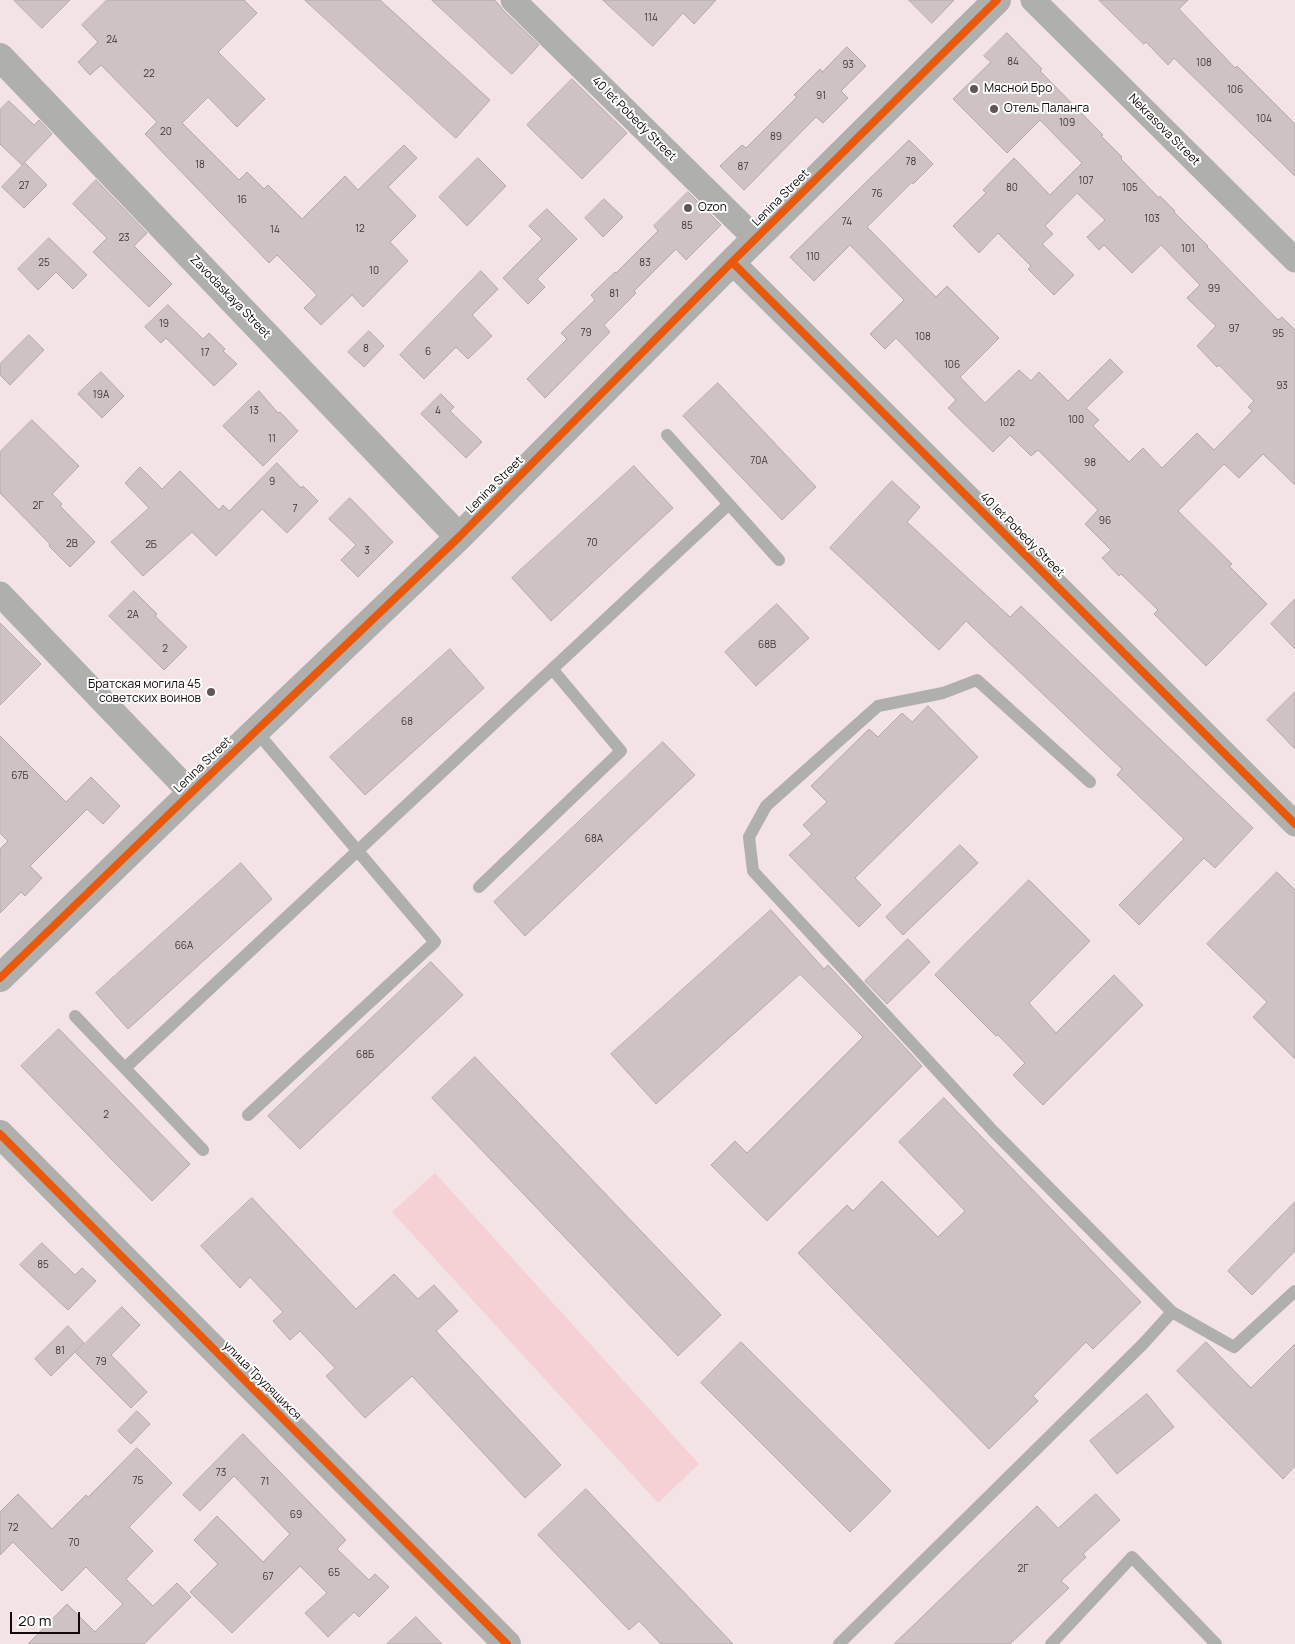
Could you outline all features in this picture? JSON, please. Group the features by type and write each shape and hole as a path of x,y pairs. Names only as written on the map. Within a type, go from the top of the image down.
{"street":[{"name":"40 let Pobedy Street","path":"513,0 756,239"},
{"name":"Nekrasova Street","path":"1033,0 1295,260"},
{"name":"Lenina Street","path":"0,978 190,793 459,537 992,2"},
{"name":"Zavodaskaya Street","path":"0,57 459,537"},
{"name":"40 let Pobedy Street","path":"732,262 1291,813"},
{"path":"0,594 190,793"},
{"name":"улица Трудящихся","path":"0,1134 507,1644"}],"lane":[{"path":"667,435 779,560"},
{"path":"124,1068 729,504"},
{"path":"478,887 621,751 553,670"},
{"path":"1090,782 977,680 943,693 878,706 766,806 749,837 753,871 994,1132 1172,1312 1234,1347 1295,1291"},
{"path":"248,1115 435,942 256,731"},
{"path":"75,1016 203,1150"},
{"path":"839,1644 1143,1344 1172,1312"},
{"path":"1051,1644 1132,1558 1216,1644"}],"shaded area":[{"path":"435,1173 699,1464 658,1503 392,1212"}],"building":[{"path":"14,0 70,0 42,28"},
{"path":"107,0 244,0 257,13 218,52 265,99 237,127 208,97 182,123 239,180 247,172 264,189 268,185 302,219 345,176 358,190 404,145 417,158 388,187 416,216 390,242 408,261 363,307 352,295 321,325 304,308 317,295 277,255 269,263 145,134 157,122 101,65 90,75 78,62 98,42 82,25"},
{"path":"305,0 380,0 490,100 456,138"},
{"path":"432,0 495,0 539,45 512,74"},
{"path":"603,0 716,0 694,24 683,13 653,46"},
{"path":"909,0 954,0 932,23"},
{"path":"1099,0 1188,0 1179,9 1235,68 1237,66 1295,124 1295,176 1174,58 1168,65 1146,42 1144,44"},
{"path":"1007,33 1042,69 1040,71 1103,135 1101,136 1122,157 1121,159 1159,198 1160,196 1175,211 1278,320 1282,317 1295,330 1295,485 1263,454 1239,478 1224,464 1178,511 1232,564 1229,566 1267,604 1206,666 1154,614 1158,610 1121,574 1119,576 1102,558 1111,550 1085,524 1098,510 1038,450 1031,456 1010,435 993,452 948,408 956,400 896,338 885,349 870,334 904,300 850,245 814,281 790,257 909,140 933,164 867,227 936,297 947,286 999,338 960,377 985,403 1019,370 1031,381 1039,372 1068,401 1110,359 1123,372 1086,408 1099,420 1093,426 1129,462 1143,448 1162,468 1197,433 1214,450 1252,411 1248,407 1254,401 1219,365 1217,367 1197,346 1216,326 1187,298 1200,285 1161,245 1132,273 1104,245 1099,250 1087,237 1105,220 1077,193 1045,226 1053,234 1042,244 1074,275 1054,295 1028,269 1031,266 998,233 979,253 953,226 986,193 983,190 1014,158 1050,195 1082,163 1040,120 1007,153 953,99 991,62 984,56"},
{"path":"847,47 866,66 841,91 848,98 823,123 816,117 744,190 720,166 742,145 746,148 797,97 794,95 820,69 822,72"},
{"path":"572,79 627,133 582,179 527,125"},
{"path":"9,101 34,125 39,120 52,134 22,165 0,144 0,110"},
{"path":"478,158 506,186 467,226 439,197"},
{"path":"25,163 47,185 24,208 2,187"},
{"path":"96,180 147,233 134,246 172,284 149,307 93,252 107,238 73,204"},
{"path":"688,192 721,225 686,260 676,249 634,291 636,293 604,325 610,332 545,398 527,379 567,339 561,333 595,300 591,295 658,231 654,226"},
{"path":"604,199 623,217 603,237 585,218"},
{"path":"547,209 577,239 537,279 545,287 528,304 503,278 542,239 529,226"},
{"path":"49,238 87,275 73,289 56,272 38,290 18,269"},
{"path":"481,271 498,289 472,315 492,336 468,359 456,347 424,379 400,355"},
{"path":"168,305 203,339 209,333 225,349 223,351 237,364 214,386 166,338 161,343 145,327"},
{"path":"369,331 384,346 364,367 348,352"},
{"path":"29,335 44,350 10,385 0,375 0,364"},
{"path":"101,372 124,396 102,418 78,394"},
{"path":"718,383 816,487 782,520 683,416"},
{"path":"259,391 278,413 280,412 298,431 263,466 223,426"},
{"path":"441,394 454,407 450,411 482,442 466,458 421,414"},
{"path":"32,420 79,466 52,494 62,504 60,506 95,542 70,567 0,493 0,452"},
{"path":"277,463 301,488 303,486 318,501 287,533 262,509 216,556 192,532 143,576 111,542 149,508 125,483 140,467 162,489 180,471 219,510 223,505 229,511"},
{"path":"634,466 673,508 551,621 512,578"},
{"path":"892,481 920,507 907,522 1010,617 1021,606 1253,828 1215,868 1204,858 1139,925 1119,905 1184,839 1117,775 1122,769 966,621 939,650 830,548"},
{"path":"350,498 393,542 358,577 341,560 356,545 329,519"},
{"path":"134,591 157,614 155,616 187,647 164,670 109,616"},
{"path":"1295,599 1295,649 1271,624"},
{"path":"777,604 809,638 756,686 725,652"},
{"path":"0,623 41,664 0,705"},
{"path":"450,649 484,688 365,795 330,757"},
{"path":"1295,692 1295,749 1267,720"},
{"path":"928,706 978,757 855,878 881,905 859,927 789,855 812,834 803,825 827,802 811,786 869,729 878,737 902,713 912,722"},
{"path":"0,736 66,802 91,777 120,806 103,824 87,809 30,866 42,878 25,896 21,892 0,913 0,849 8,841 0,833"},
{"path":"663,742 695,775 525,936 494,902"},
{"path":"960,845 978,863 903,935 886,917"},
{"path":"241,863 272,899 128,1029 96,993"},
{"path":"1277,872 1295,890 1295,1059 1253,1017 1267,1002 1207,944"},
{"path":"1029,880 1090,941 1029,1003 1056,1033 1114,975 1143,1005 1043,1105 1013,1075 1025,1063 935,975"},
{"path":"771,910 824,969 828,965 922,1066 767,1221 711,1165 735,1141 747,1153 863,1037 800,974 656,1104 611,1054"},
{"path":"908,939 930,962 887,1004 865,981"},
{"path":"431,962 463,995 300,1149 268,1116"},
{"path":"59,1029 190,1164 152,1201 21,1066"},
{"path":"475,1057 721,1315 678,1356 432,1098"},
{"path":"944,1098 1141,1302 1093,1349 1086,1342 1033,1396 1038,1401 989,1449 798,1253 847,1205 853,1211 882,1181 938,1237 965,1211 899,1142"},
{"path":"252,1198 356,1309 394,1274 418,1299 434,1285 458,1311 436,1331 561,1465 525,1498 412,1376 365,1418 326,1376 335,1368 300,1331 290,1340 273,1321 283,1312 250,1277 240,1288 201,1246"},
{"path":"1295,1202 1295,1251 1252,1295 1228,1271"},
{"path":"42,1243 75,1275 82,1268 96,1281 68,1310 20,1265"},
{"path":"122,1307 140,1325 111,1355 147,1392 131,1408 76,1353"},
{"path":"68,1326 84,1343 51,1376 35,1359"},
{"path":"741,1342 891,1491 850,1532 701,1383"},
{"path":"1206,1342 1251,1388 1295,1344 1295,1466 1283,1479 1177,1371"},
{"path":"1147,1394 1174,1427 1117,1474 1090,1441"},
{"path":"137,1411 150,1424 131,1444 118,1431"},
{"path":"243,1434 346,1540 337,1549 369,1580 375,1574 389,1587 359,1617 354,1612 328,1637 305,1613 327,1593 300,1566 232,1633 190,1592 218,1564 194,1540 217,1516 263,1562 290,1534 234,1476 200,1511 183,1495"},
{"path":"137,1448 172,1483 129,1527 153,1551 126,1579 153,1606 177,1583 191,1597 144,1644 28,1644 67,1604 95,1632 123,1604 86,1567 62,1591 13,1542 0,1555 0,1512 18,1494 52,1529 86,1495 88,1497"},
{"path":"586,1489 733,1644 661,1644 639,1621 629,1630 538,1535"},
{"path":"1096,1494 1120,1520 1083,1554 1086,1557 1061,1581 1069,1588 1010,1644 894,1644 1037,1506 1058,1528"},
{"path":"416,1617 442,1644 387,1644"}],"cycle path":[{"path":"0,978 459,537 732,262 997,0"},
{"path":"732,262 1295,824"},
{"path":"0,1134 507,1644"}],"place":[{"name":"Мясной Бро","path":"974,89"},
{"name":"Отель Паланга","path":"994,109"},
{"name":"Ozon","path":"688,208"},
{"name":"Братская могила 45 советских воинов","path":"211,692"}]}
